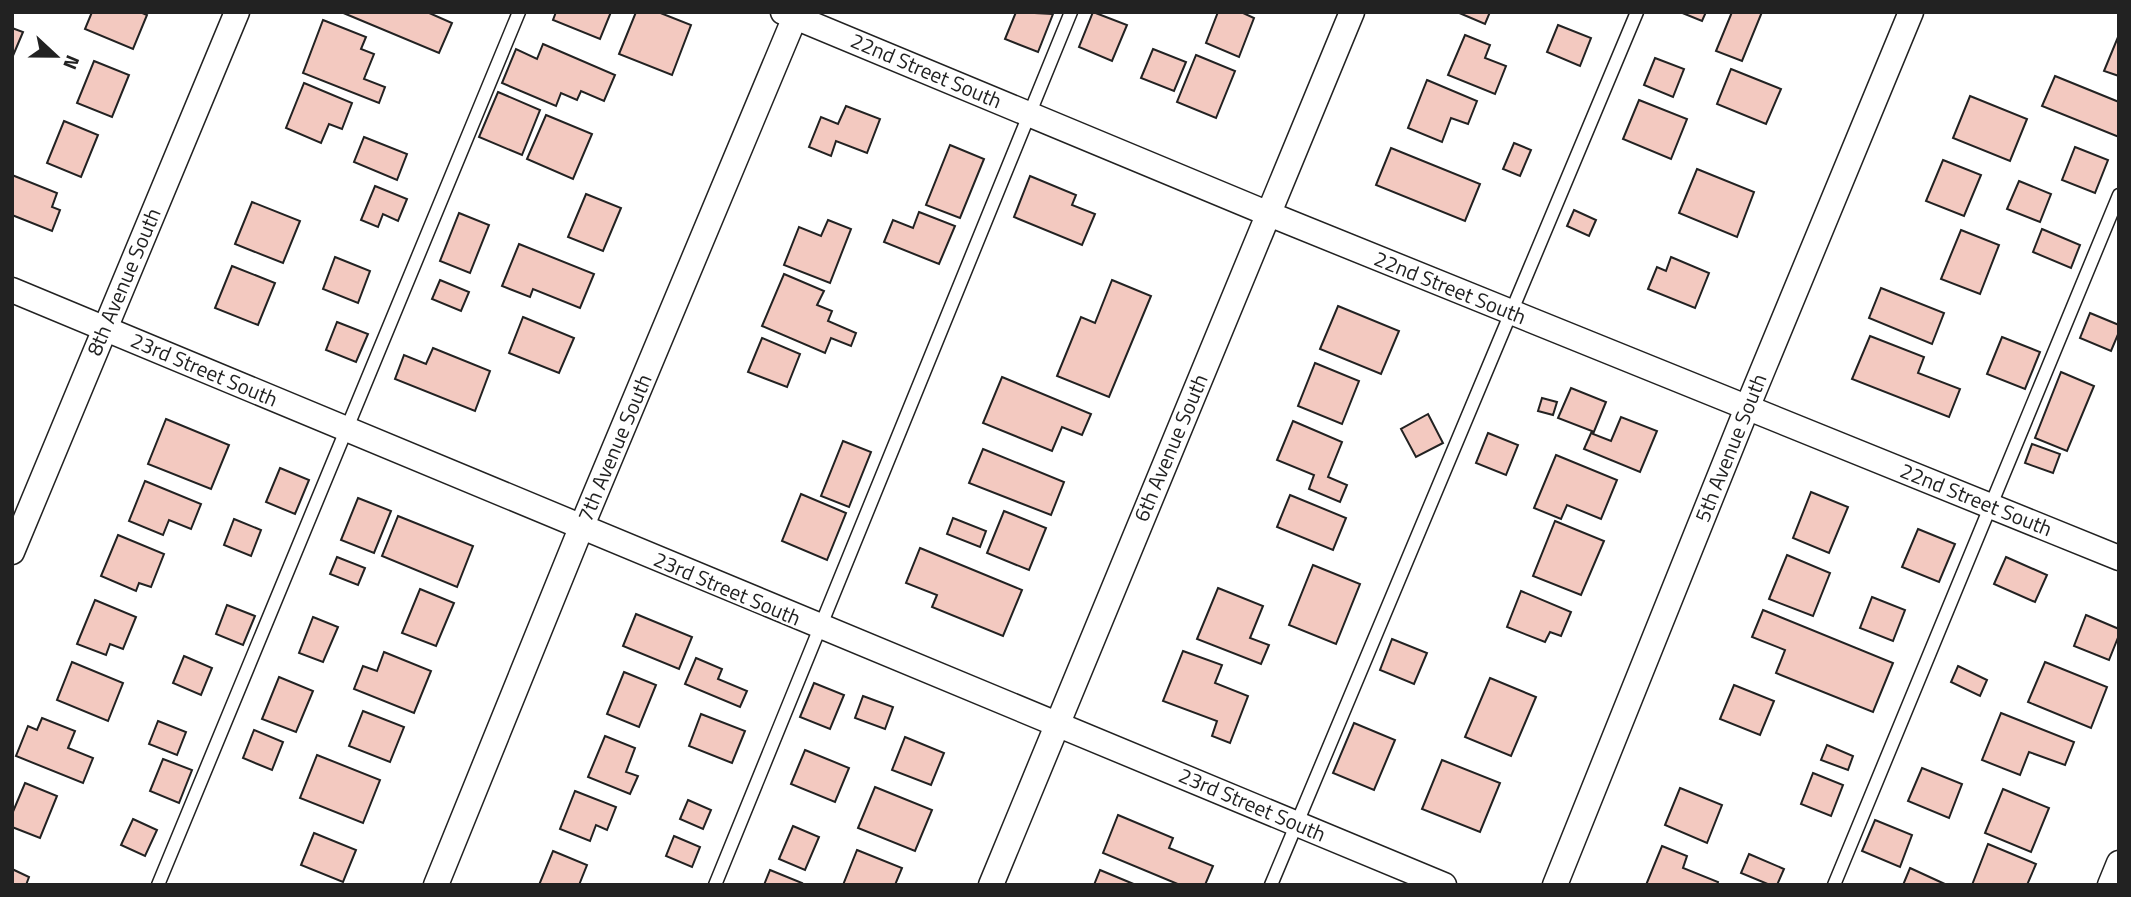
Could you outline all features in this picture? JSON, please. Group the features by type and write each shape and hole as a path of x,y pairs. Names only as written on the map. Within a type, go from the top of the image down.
{"street":[{"name":"8th Avenue South","path":"12,552 237,12"},
{"name":"6th Avenue South","path":"990,885 1352,12"},
{"name":"5th Avenue South","path":"1555,885 1747,408 1911,12"},
{"name":"22nd Street South","path":"792,14 1269,214 2119,558"},
{"name":"7th Avenue South","path":"436,885 792,14"},
{"name":"23rd Street South","path":"12,290 1444,885"},
{"path":"2110,885 2119,863"}],"lane":[{"path":"158,885 519,12"},
{"path":"715,885 1071,12"},
{"path":"1271,885 1637,12"},
{"path":"1834,885 2119,195"}],"building":[{"path":"92,12 140,12 147,15 133,49 85,29"},
{"path":"341,12 427,12 452,23 439,53"},
{"path":"556,12 611,12 600,39 553,20"},
{"path":"636,12 658,12 691,25 672,75 619,54"},
{"path":"1016,12 1053,14 1038,52 1005,39"},
{"path":"1093,12 1127,25 1112,61 1079,47"},
{"path":"1218,12 1241,12 1254,18 1239,57 1206,43"},
{"path":"1457,12 1490,12 1485,24"},
{"path":"1680,12 1706,12 1702,21"},
{"path":"1732,12 1762,12 1742,61 1716,51"},
{"path":"323,20 366,37 361,49 374,54 364,79 385,87 379,103 303,73"},
{"path":"1558,25 1591,38 1580,66 1547,52"},
{"path":"12,28 23,32 12,58"},
{"path":"1465,35 1490,45 1485,58 1506,66 1495,94 1448,75"},
{"path":"2119,38 2119,76 2104,71"},
{"path":"543,44 615,75 604,101 581,91 577,100 561,93 556,106 502,83 516,49 537,59"},
{"path":"1153,49 1186,62 1174,91 1141,78"},
{"path":"1196,55 1235,71 1216,118 1177,102"},
{"path":"1655,58 1684,69 1673,97 1644,85"},
{"path":"94,61 129,75 112,117 77,103"},
{"path":"1731,69 1781,89 1766,124 1717,104"},
{"path":"2055,76 2119,102 2119,137 2042,106"},
{"path":"1427,80 1477,101 1468,124 1451,118 1442,142 1408,128"},
{"path":"304,83 352,103 342,129 329,124 321,143 286,128"},
{"path":"498,92 540,110 522,155 479,137"},
{"path":"1970,96 2027,119 2010,161 1953,138"},
{"path":"1639,100 1687,119 1671,159 1623,139"},
{"path":"846,106 880,119 867,153 836,141 831,156 809,147 821,117 838,124"},
{"path":"546,115 592,134 573,179 527,159"},
{"path":"64,121 98,135 81,177 47,163"},
{"path":"364,137 407,154 397,180 354,162"},
{"path":"1514,143 1531,150 1520,176 1503,169"},
{"path":"950,145 984,159 960,218 926,205"},
{"path":"2075,147 2108,160 2095,193 2062,180"},
{"path":"1391,148 1480,184 1465,221 1376,185"},
{"path":"1943,160 1981,175 1964,216 1926,201"},
{"path":"1697,169 1754,192 1737,237 1679,213"},
{"path":"12,175 57,193 52,207 60,210 52,231 12,215"},
{"path":"1030,176 1076,195 1072,205 1095,214 1082,245 1014,217"},
{"path":"2019,181 2051,194 2040,222 2007,209"},
{"path":"375,186 407,199 398,221 383,214 378,227 361,220"},
{"path":"586,194 621,208 603,251 568,237"},
{"path":"252,202 300,221 283,263 235,244"},
{"path":"1574,210 1596,220 1589,236 1567,226"},
{"path":"919,212 955,226 939,264 884,242 893,220 913,228"},
{"path":"459,213 489,225 470,273 440,261"},
{"path":"828,220 851,229 830,283 784,265 799,227 821,236"},
{"path":"2042,229 2080,245 2071,268 2033,252"},
{"path":"1961,230 1999,245 1980,294 1941,279"},
{"path":"519,244 594,274 580,308 533,289 530,297 502,286"},
{"path":"335,257 370,271 358,303 323,289"},
{"path":"1671,257 1709,273 1695,308 1648,289 1657,267 1666,271"},
{"path":"232,266 275,283 258,325 215,308"},
{"path":"784,274 824,291 817,305 832,311 828,321 856,333 851,346 831,338 825,353 762,326"},
{"path":"440,280 469,292 461,311 432,299"},
{"path":"1112,280 1151,296 1109,397 1057,376 1081,317 1095,323"},
{"path":"1881,288 1944,313 1932,344 1869,318"},
{"path":"1338,306 1399,331 1381,374 1320,349"},
{"path":"2090,313 2119,325 2111,351 2080,338"},
{"path":"523,317 574,338 559,373 509,353"},
{"path":"337,322 368,334 356,362 326,350"},
{"path":"1870,336 1924,357 1918,373 1960,389 1949,417 1852,379"},
{"path":"2002,337 2040,352 2025,389 1987,374"},
{"path":"762,338 800,354 787,387 748,372"},
{"path":"433,348 490,371 475,411 395,379 404,355 426,364"},
{"path":"1315,363 1359,381 1342,424 1298,406"},
{"path":"2061,372 2094,386 2067,451 2035,438"},
{"path":"1002,377 1091,414 1082,435 1062,427 1052,451 983,423"},
{"path":"1571,388 1606,402 1593,434 1611,441 1621,417 1657,431 1640,472 1584,449 1592,431 1558,418"},
{"path":"1542,398 1557,402 1553,415 1538,411"},
{"path":"1428,414 1443,443 1416,457 1401,429"},
{"path":"166,419 229,445 211,489 148,464"},
{"path":"1293,421 1342,442 1328,477 1347,485 1340,502 1309,489 1314,475 1277,460"},
{"path":"1488,433 1518,445 1506,475 1476,463"},
{"path":"843,441 871,452 849,507 821,496"},
{"path":"2032,444 2060,454 2053,473 2025,463"},
{"path":"983,449 1064,482 1051,515 969,483"},
{"path":"1556,455 1617,480 1601,519 1567,505 1561,519 1534,508"},
{"path":"280,468 309,480 295,514 266,502"},
{"path":"145,481 201,504 191,529 169,520 163,535 129,521"},
{"path":"1811,492 1848,507 1829,553 1793,538"},
{"path":"801,494 846,513 827,560 782,541"},
{"path":"1290,495 1346,518 1333,550 1277,527"},
{"path":"358,498 391,511 374,553 341,540"},
{"path":"1004,511 1046,528 1029,570 987,553"},
{"path":"398,516 473,546 457,587 382,556"},
{"path":"953,518 986,531 980,547 947,534"},
{"path":"234,519 261,530 251,556 224,545"},
{"path":"1555,521 1604,541 1581,595 1533,576"},
{"path":"1918,529 1955,544 1939,582 1902,567"},
{"path":"118,535 164,554 151,587 139,583 136,591 101,576"},
{"path":"920,548 1022,590 1003,636 932,607 937,595 906,583"},
{"path":"1787,555 1830,573 1813,616 1769,599"},
{"path":"337,557 365,568 358,585 330,574"},
{"path":"2006,557 2047,575 2035,602 1994,584"},
{"path":"1313,565 1360,584 1336,644 1289,625"},
{"path":"1218,588 1263,606 1250,638 1269,645 1261,664 1197,639"},
{"path":"420,589 454,603 436,646 402,633"},
{"path":"1521,591 1571,612 1561,636 1550,632 1545,642 1507,627"},
{"path":"1872,597 1905,610 1893,641 1860,628"},
{"path":"95,600 136,617 123,649 110,644 106,655 77,644"},
{"path":"227,605 255,616 243,645 216,634"},
{"path":"1763,610 1893,663 1873,712 1776,673 1785,650 1752,637"},
{"path":"636,614 692,637 679,669 623,646"},
{"path":"2086,615 2119,629 2109,660 2074,646"},
{"path":"313,617 338,627 323,662 299,653"},
{"path":"1392,639 1427,653 1414,684 1380,670"},
{"path":"1183,651 1222,665 1215,683 1248,696 1230,743 1212,736 1217,721 1163,701"},
{"path":"384,652 431,671 414,713 354,689 363,666 377,671"},
{"path":"184,656 212,668 201,695 173,683"},
{"path":"696,658 722,669 718,679 747,691 740,707 685,684"},
{"path":"72,662 123,683 108,721 57,700"},
{"path":"2045,662 2107,687 2091,728 2028,702"},
{"path":"1958,666 1987,680 1980,696 1951,682"},
{"path":"624,672 656,685 639,727 607,714"},
{"path":"279,677 313,691 296,732 262,719"},
{"path":"1490,678 1536,697 1511,756 1465,737"},
{"path":"814,683 844,695 830,729 800,717"},
{"path":"1734,685 1774,701 1760,735 1720,719"},
{"path":"863,696 893,707 885,729 855,718"},
{"path":"363,711 404,727 390,762 349,746"},
{"path":"2001,713 2074,742 2065,765 2029,752 2020,775 1982,760"},
{"path":"701,714 745,731 732,763 689,746"},
{"path":"42,718 75,731 68,748 93,758 83,783 16,756 28,726 37,730"},
{"path":"158,721 186,732 177,755 149,744"},
{"path":"1354,723 1395,740 1374,790 1333,773"},
{"path":"254,730 283,742 272,770 243,758"},
{"path":"605,736 635,748 626,772 638,776 630,794 588,777"},
{"path":"905,737 944,753 931,785 892,770"},
{"path":"1827,745 1853,756 1848,770 1821,760"},
{"path":"805,750 849,768 835,802 791,784"},
{"path":"317,755 380,780 363,823 300,798"},
{"path":"163,759 192,770 179,803 150,791"},
{"path":"1442,760 1500,783 1480,832 1422,809"},
{"path":"1922,768 1962,784 1949,818 1908,801"},
{"path":"1813,773 1843,785 1831,816 1801,804"},
{"path":"25,783 57,796 40,838 12,827 12,814"},
{"path":"875,787 932,810 915,851 858,828"},
{"path":"1680,788 1722,805 1707,843 1665,825"},
{"path":"2003,789 2049,808 2031,852 1985,833"},
{"path":"575,791 616,807 607,830 596,825 590,841 560,829"},
{"path":"688,800 711,810 703,829 680,819"},
{"path":"1118,815 1173,838 1169,848 1213,866 1205,885 1180,885 1103,853"},
{"path":"133,819 157,830 145,856 121,845"},
{"path":"1875,820 1912,835 1900,867 1862,851"},
{"path":"793,826 819,837 805,870 779,859"},
{"path":"314,833 356,850 343,882 301,865"},
{"path":"674,836 700,847 692,867 666,856"},
{"path":"1988,844 2036,864 2027,885 1972,885"},
{"path":"1662,846 1687,856 1683,868 1718,882 1717,885 1646,885"},
{"path":"857,850 902,868 895,885 843,885"},
{"path":"553,851 587,865 579,885 539,885"},
{"path":"1749,854 1784,869 1777,885 1770,885 1741,873"},
{"path":"1910,868 1947,885 1903,885"},
{"path":"12,869 29,877 26,885 12,885"},
{"path":"770,870 802,883 764,885"},
{"path":"1100,870 1136,885 1094,885"}]}
